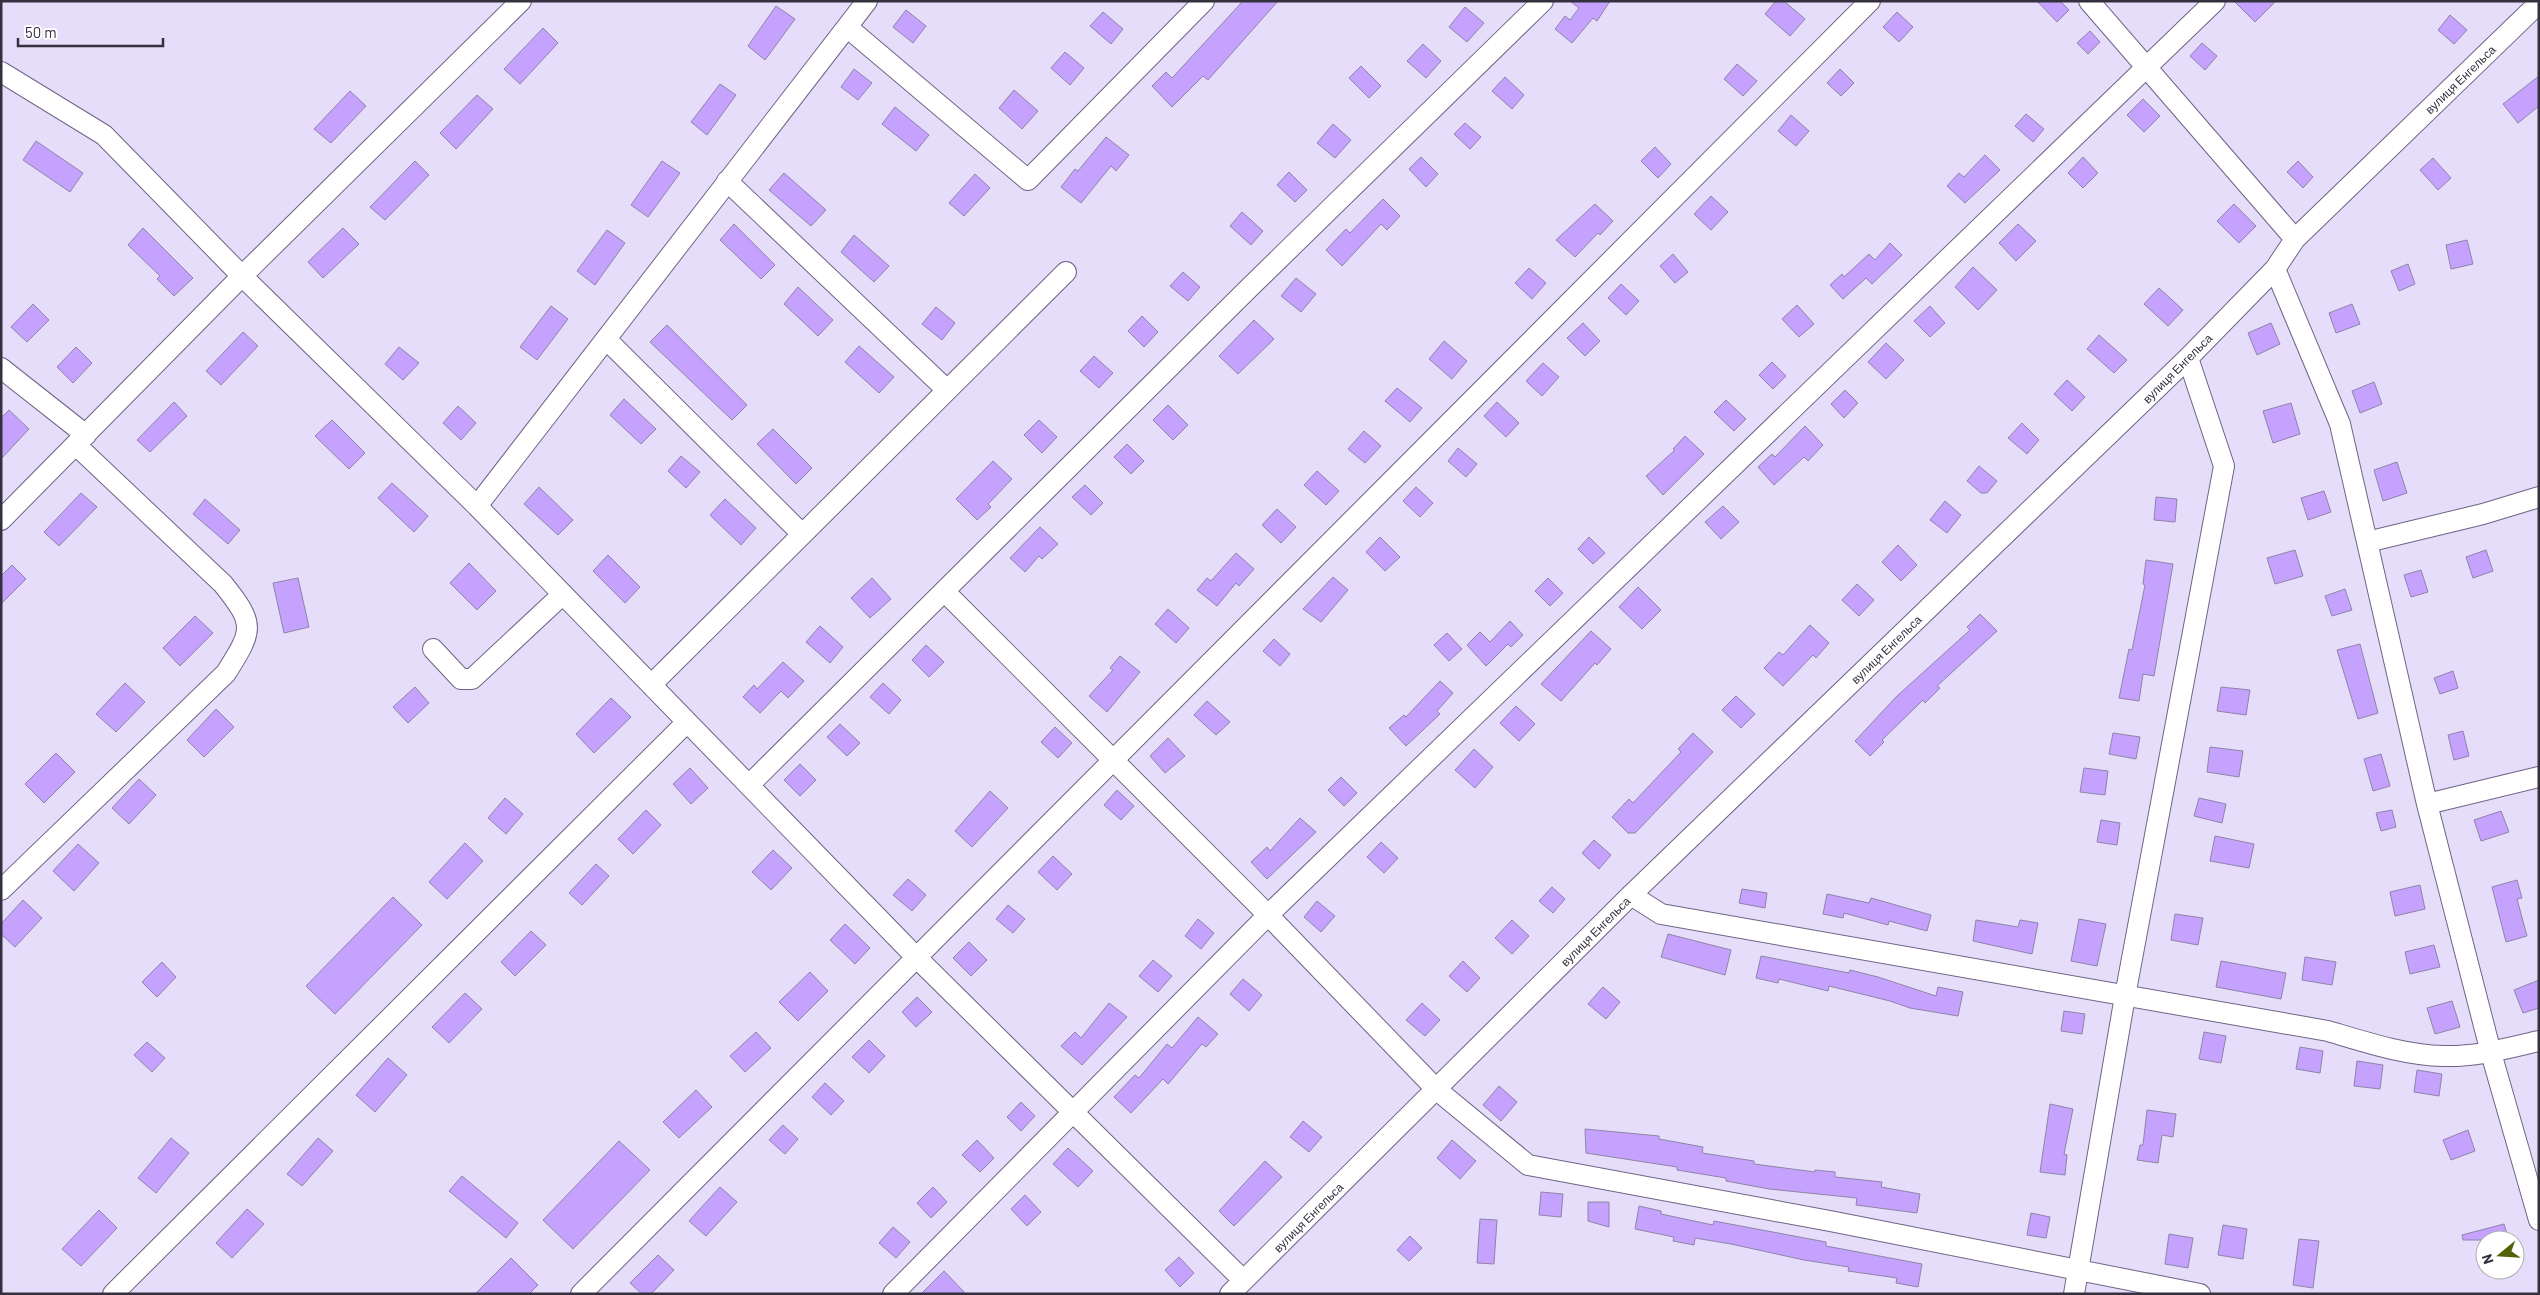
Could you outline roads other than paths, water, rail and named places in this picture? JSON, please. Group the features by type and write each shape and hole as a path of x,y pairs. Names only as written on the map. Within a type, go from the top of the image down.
{"street":[{"path":"1,520 242,276 521,1"},
{"path":"477,506 867,1"},
{"path":"847,26 1028,180 1204,1"},
{"path":"750,784 1245,292 1543,1"},
{"path":"581,1294 1870,1"},
{"path":"2089,1 2295,239"},
{"path":"893,1294 1268,915 2215,1"},
{"name":"вулиця Енгельса","path":"1237,1287 1631,895 2188,358 2275,269 2295,239 2539,4"},
{"path":"1,72 104,135 242,276 477,506 687,722 750,784 916,957 1075,1112 1237,1287"},
{"path":"727,182 947,390"},
{"path":"2275,269 2340,424 2427,804 2491,1053 2539,1220"},
{"path":"652,684 1066,272"},
{"path":"606,339 802,534"},
{"path":"2074,1294 2125,996 2224,466 2188,358"},
{"path":"1,368 81,440 223,584 243,608 249,629 245,642 226,673 1,890"},
{"path":"2367,542 2483,514 2539,497"},
{"path":"944,591 1268,915 1437,1090 1528,1165 2079,1269 2200,1294"},
{"path":"433,649 461,678 472,679 563,594"},
{"path":"113,1294 687,722"},
{"path":"2427,804 2539,777"},
{"path":"1631,895 1661,914 2328,1031 2389,1048 2444,1056 2491,1053 2539,1041"}]}
